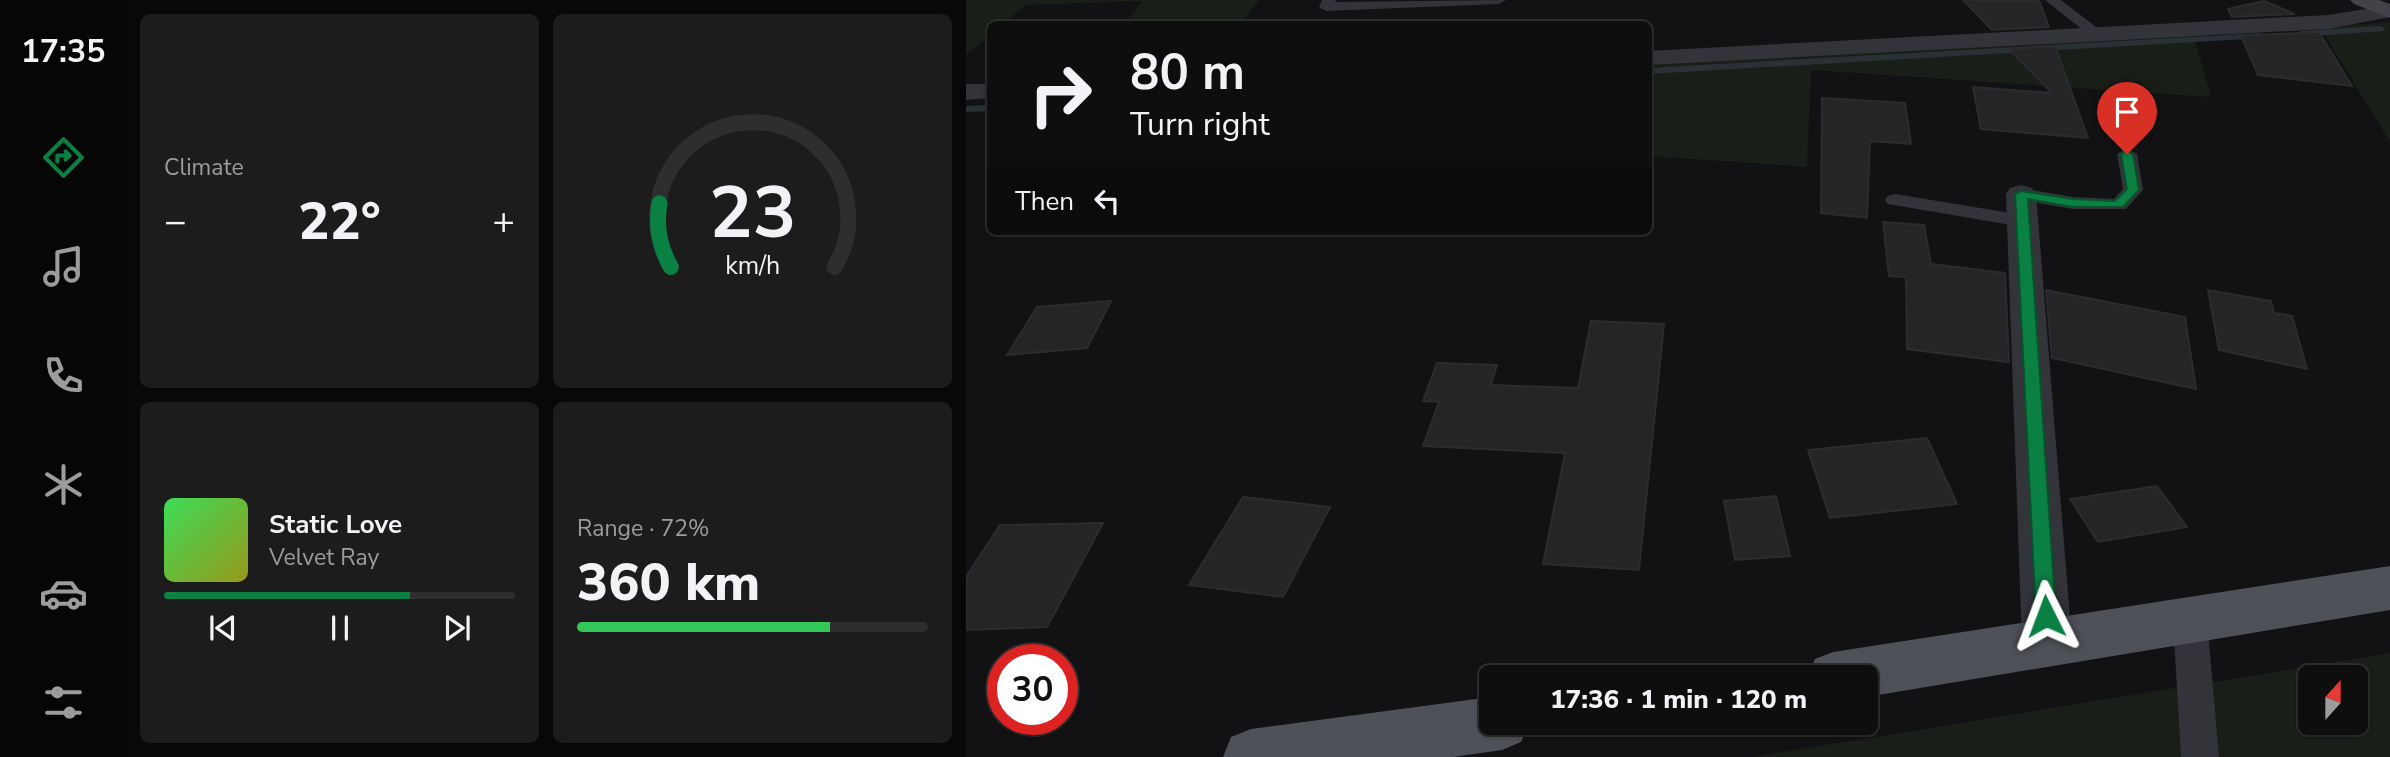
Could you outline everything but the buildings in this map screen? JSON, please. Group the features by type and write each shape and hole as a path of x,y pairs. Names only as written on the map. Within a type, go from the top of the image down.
{"main road":[{"path":"1878,670 2390,588"},
{"path":"1251,757 1479,726"}],"street":[{"path":"2361,0 2389,12"},
{"path":"1652,58 2328,22 2389,12"},
{"path":"966,92 987,91"},
{"path":"2022,208 2047,643"}],"lane":[{"path":"1329,0 1326,7 1496,0"},
{"path":"2052,0 2097,34"},
{"path":"1895,200 2022,208 2073,203 2119,205 2133,190 2127,154"},
{"path":"2190,620 2200,757"}],"shaded area":[{"path":"966,0 1259,0 1243,21 1126,21 1143,1 1026,5 1007,21 987,21 987,38 966,55"},
{"path":"2390,22 2390,142 2320,27"},
{"path":"2193,33 2211,97 1811,70 1807,167 1652,156 1652,61"},
{"path":"2390,653 2390,757 1752,757 2298,668 2298,735 2368,735 2368,665 2316,665"}],"waterway":[{"path":"2301,34 2380,29"},
{"path":"1652,71 2261,36"},
{"path":"966,109 987,108"}],"route":[{"path":"2046,616 2021,194 2073,203 2119,205 2133,190 2127,154"}]}
